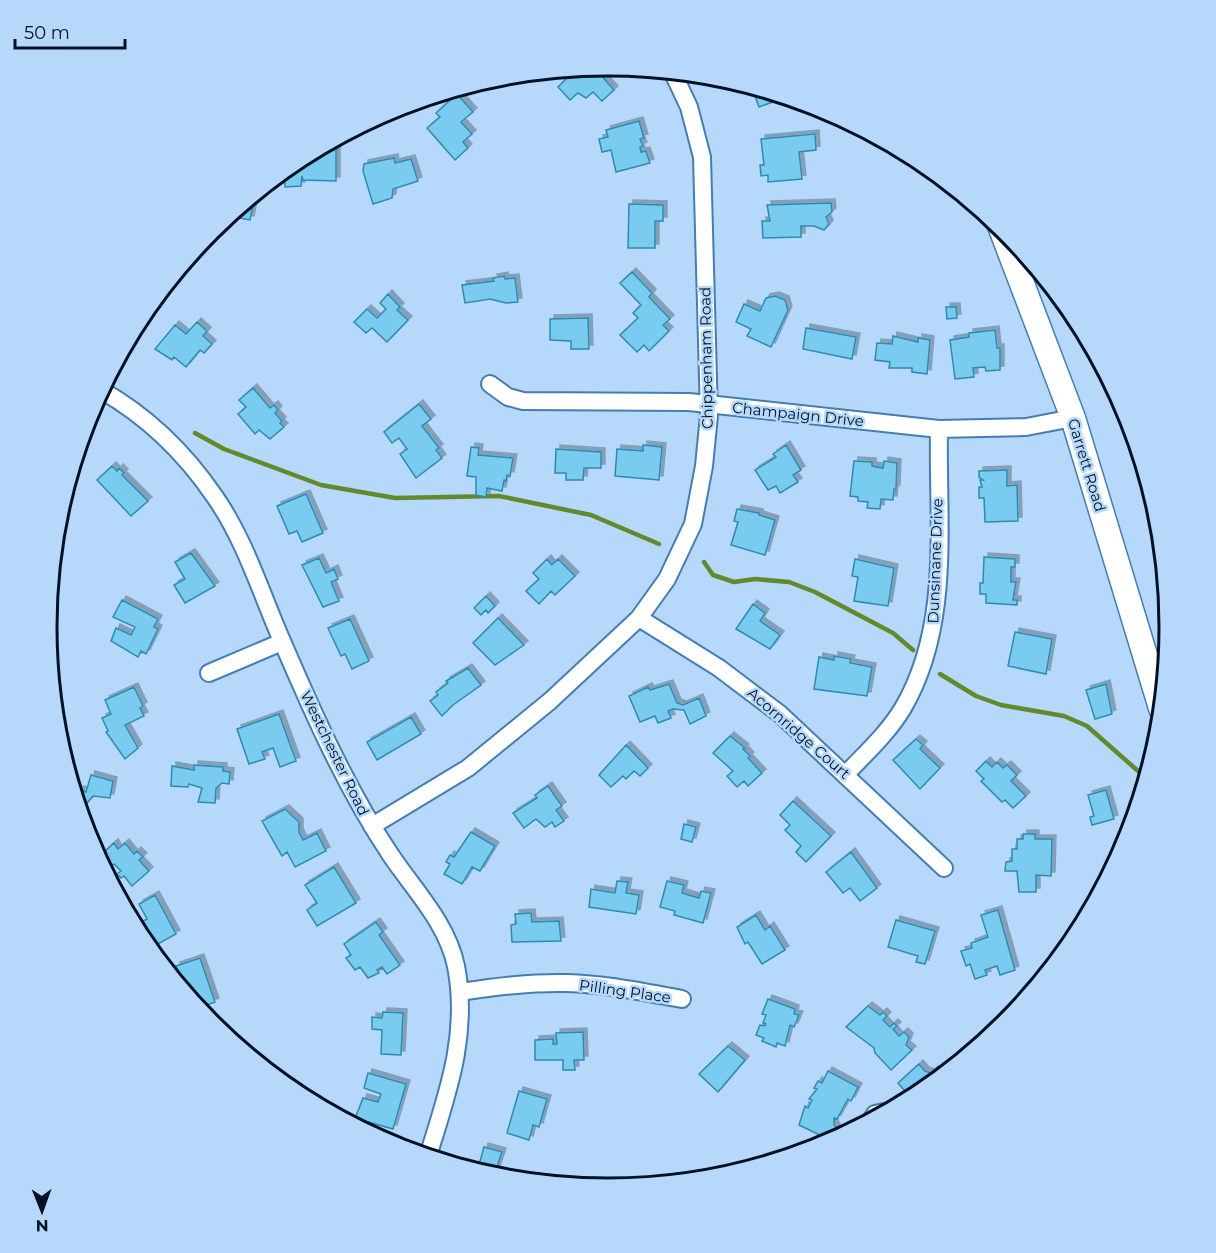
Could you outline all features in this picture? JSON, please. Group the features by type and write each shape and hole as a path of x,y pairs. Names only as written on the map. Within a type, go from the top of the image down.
{"street":[{"name":"Chippenham Road","path":"372,826 468,768 550,701 639,618 667,579 693,524 704,466 709,404 702,158 689,107 676,80"},
{"name":"Garrett Road","path":"1009,248 1073,418 1155,689"},
{"name":"Champaign Drive","path":"490,384 508,397 523,401 709,404 939,429 1026,427 1073,418"},
{"name":"Westchester Road","path":"108,396 151,424 206,483 240,540 282,642 327,740 372,826 441,925 451,948 460,992 460,1042 455,1069 431,1148"},
{"name":"Dunsinane Drive","path":"846,774 885,732 902,709 928,649 937,597 939,429"},
{"name":"Acornridge Court","path":"639,618 746,688 780,714 944,868"},
{"path":"209,674 282,642"},
{"name":"Pilling Place","path":"460,992 534,983 566,983 602,985 682,999"}],"building":[{"path":"602,76 614,90 602,101 593,92 586,98 578,93 570,100 558,87 568,77"},
{"path":"755,95 774,101 759,107"},
{"path":"459,96 473,112 461,122 472,134 463,142 468,148 455,160 427,128 440,117 436,113 453,98"},
{"path":"639,121 644,138 640,139 643,146 640,147 641,152 646,151 650,163 616,172 611,150 602,152 599,139 608,137 606,130"},
{"path":"815,134 816,150 799,152 802,179 768,182 768,175 761,176 760,165 764,165 761,139"},
{"path":"336,148 336,181 303,180 302,176 301,186 285,187 285,181"},
{"path":"394,158 395,163 411,159 418,181 393,189 392,198 373,204 363,171 364,164"},
{"path":"831,203 832,212 826,217 829,224 824,230 814,226 801,226 801,237 763,238 762,221 770,221 767,205"},
{"path":"629,204 663,205 663,221 655,221 655,248 628,248"},
{"path":"253,206 250,220 239,218"},
{"path":"632,272 652,293 649,297 670,319 663,325 669,331 649,351 644,345 637,352 620,335 638,318 633,313 641,305 620,283"},
{"path":"504,276 505,279 515,278 518,302 506,303 490,299 465,303 462,285 494,281 493,278"},
{"path":"388,294 400,307 397,310 408,320 387,342 372,328 366,333 354,322 367,309 377,318 386,309 380,303"},
{"path":"775,296 785,300 788,310 771,347 747,336 751,329 736,322 744,304 760,311 766,298"},
{"path":"946,307 956,307 957,318 947,319"},
{"path":"588,318 589,349 571,349 571,341 550,340 550,319"},
{"path":"197,322 207,331 203,336 212,344 204,353 200,350 186,367 174,357 172,360 155,349 175,325 186,334"},
{"path":"806,328 856,337 852,359 803,349"},
{"path":"995,330 997,348 1000,348 1000,370 986,371 985,367 973,368 974,377 955,379 950,340 969,337 969,333"},
{"path":"893,336 918,342 918,338 930,340 927,374 912,372 912,368 889,368 890,362 875,360 877,343 892,344"},
{"path":"253,388 270,408 274,405 278,410 275,413 284,427 270,439 259,430 255,434 238,414 246,407 239,400"},
{"path":"419,404 431,419 422,426 439,448 436,450 442,458 416,478 400,454 407,449 399,438 392,443 384,432"},
{"path":"643,445 662,447 659,480 615,476 617,449 643,451"},
{"path":"786,445 801,470 793,475 798,482 780,493 776,486 768,490 755,470 776,457 773,454"},
{"path":"471,447 479,448 478,455 513,458 510,476 507,475 506,481 504,480 502,491 487,488 486,497 476,495 476,477 467,476"},
{"path":"556,449 601,452 601,468 584,468 583,480 566,480 566,473 555,473"},
{"path":"854,461 872,462 872,466 883,468 884,461 897,463 896,489 894,489 893,500 881,499 880,509 867,508 868,502 858,501 858,497 850,496"},
{"path":"112,466 117,471 119,468 124,473 122,475 148,501 131,516 97,480"},
{"path":"1007,470 1007,486 1017,485 1018,521 985,522 984,498 979,498 979,487 982,487 980,480 983,480 979,477 979,471"},
{"path":"306,494 323,533 302,542 297,531 289,534 277,506"},
{"path":"737,509 759,513 759,515 775,520 765,555 731,545 738,522 734,521"},
{"path":"191,553 215,586 185,603 174,585 185,579 175,562"},
{"path":"984,557 1015,559 1015,567 1011,567 1011,582 1016,582 1013,600 1017,600 1017,605 986,603 986,594 980,594 980,583 983,583"},
{"path":"319,558 326,573 334,569 338,579 331,582 339,601 323,607 302,565"},
{"path":"547,559 552,565 558,559 575,576 555,595 551,591 539,604 526,591 539,579 533,573"},
{"path":"855,559 894,568 888,606 854,601 858,577 852,576"},
{"path":"486,596 495,606 488,613 486,610 481,615 474,608"},
{"path":"122,600 158,619 154,627 158,629 146,654 141,651 138,657 111,641 116,628 131,635 135,627 113,617"},
{"path":"753,604 765,613 760,621 780,635 770,649 736,629"},
{"path":"498,618 524,645 495,665 473,643"},
{"path":"350,619 369,661 352,669 345,654 341,656 328,628"},
{"path":"1015,632 1052,639 1046,674 1008,666"},
{"path":"834,656 851,659 850,663 872,667 867,696 814,689 819,657 834,660"},
{"path":"468,668 481,685 442,716 430,701 438,695 436,692 448,683 446,681"},
{"path":"669,684 677,703 683,705 699,698 706,716 690,724 684,710 673,709 668,711 671,718 658,723 655,716 640,722 629,696 648,687 650,690"},
{"path":"1106,684 1112,714 1095,719 1086,690"},
{"path":"134,687 143,706 140,708 144,716 125,725 138,748 125,759 106,732 108,731 102,718 111,714 105,700"},
{"path":"279,714 296,761 280,767 273,748 262,752 265,759 249,764 237,729"},
{"path":"411,717 421,734 377,760 367,742"},
{"path":"730,736 745,748 743,749 750,756 748,758 762,773 748,786 744,781 737,787 727,776 733,771 713,753"},
{"path":"916,739 923,745 920,749 940,768 920,789 893,760"},
{"path":"626,745 648,768 640,776 634,771 626,779 623,776 611,787 599,775"},
{"path":"986,761 992,767 997,762 1003,768 1007,765 1017,775 1011,781 1026,796 1013,808 1005,800 1002,802 981,781 984,779 976,771"},
{"path":"194,765 223,767 223,771 230,772 229,784 222,783 216,788 215,803 198,802 202,788 189,784 188,787 171,786 172,766 194,770"},
{"path":"91,775 113,781 110,798 93,796 86,804 82,791 86,792"},
{"path":"548,786 562,806 556,810 564,821 555,827 552,822 545,827 536,819 524,828 513,813 537,798 535,795"},
{"path":"1106,790 1114,819 1092,825 1090,817 1094,816 1088,795"},
{"path":"793,801 831,836 806,862 796,852 801,846 785,830 790,825 780,815"},
{"path":"285,809 299,822 299,832 303,840 317,833 326,851 295,867 287,852 282,856 262,821"},
{"path":"684,824 696,827 692,842 681,839"},
{"path":"471,832 495,846 480,871 472,867 462,884 444,874 450,864 446,862 450,855 454,857"},
{"path":"1023,834 1035,834 1035,839 1052,839 1051,876 1036,875 1036,892 1019,892 1017,871 1005,871 1006,862 1012,861 1012,849 1017,849 1017,839 1023,839"},
{"path":"114,843 118,849 125,843 134,854 137,851 143,857 139,860 149,871 132,886 124,876 121,878 117,874 121,871 114,864 112,865 105,851"},
{"path":"851,852 877,888 860,901 850,888 843,893 826,872"},
{"path":"334,867 356,903 317,926 307,910 317,903 305,885"},
{"path":"617,881 628,882 626,893 639,895 636,914 589,907 591,889 615,893"},
{"path":"667,881 684,885 682,893 699,898 701,891 711,893 703,923 674,915 675,911 660,907"},
{"path":"155,895 176,934 158,944 143,921 147,919 139,904"},
{"path":"998,910 1015,970 1000,975 997,966 985,970 987,975 975,979 970,964 966,966 961,951 972,948 971,943 988,937 981,915"},
{"path":"531,913 532,922 559,921 561,941 512,942 511,925 516,924 515,914"},
{"path":"756,915 765,930 770,926 785,950 762,964 748,942 745,944 737,927"},
{"path":"896,920 935,931 925,964 916,962 918,956 888,947"},
{"path":"376,922 383,932 379,935 400,965 387,974 382,967 377,970 379,973 368,978 360,967 355,970 346,958 351,955 344,944"},
{"path":"200,958 215,1002 208,1005 176,966"},
{"path":"768,999 795,1009 794,1014 799,1015 794,1027 790,1025 785,1046 777,1043 776,1047 762,1041 764,1038 756,1035 760,1025 765,1026 766,1024 763,1023 766,1015 762,1014"},
{"path":"868,1006 880,1015 883,1012 887,1016 883,1020 890,1027 894,1023 897,1026 893,1029 899,1036 904,1032 909,1037 906,1045 912,1050 891,1070 875,1053 874,1048 846,1027"},
{"path":"383,1012 403,1013 401,1055 381,1054 382,1030 372,1029 372,1017 382,1018"},
{"path":"583,1032 584,1060 574,1060 575,1070 563,1070 563,1060 535,1060 535,1040 553,1039 553,1044 557,1044 556,1033"},
{"path":"728,1046 745,1060 718,1092 699,1074"},
{"path":"919,1064 925,1071 931,1073 905,1091 898,1083"},
{"path":"828,1071 858,1087 851,1101 848,1099 837,1119 834,1118 835,1129 820,1135 799,1125 805,1106 808,1108 812,1100 809,1099 817,1089 814,1088 818,1081 822,1083"},
{"path":"368,1073 406,1084 393,1129 357,1117 363,1098 378,1102 381,1094 364,1088"},
{"path":"519,1091 547,1099 539,1127 533,1125 529,1140 507,1133"},
{"path":"484,1147 502,1152 497,1166 480,1162"}],"waterway":[{"path":"195,433 224,449 321,485 395,498 499,496 591,515 659,544"},
{"path":"704,562 713,575 734,582 755,579 789,582 815,592 893,633 913,650"},
{"path":"940,674 976,696 1001,705 1064,716 1087,726 1138,771"}]}
